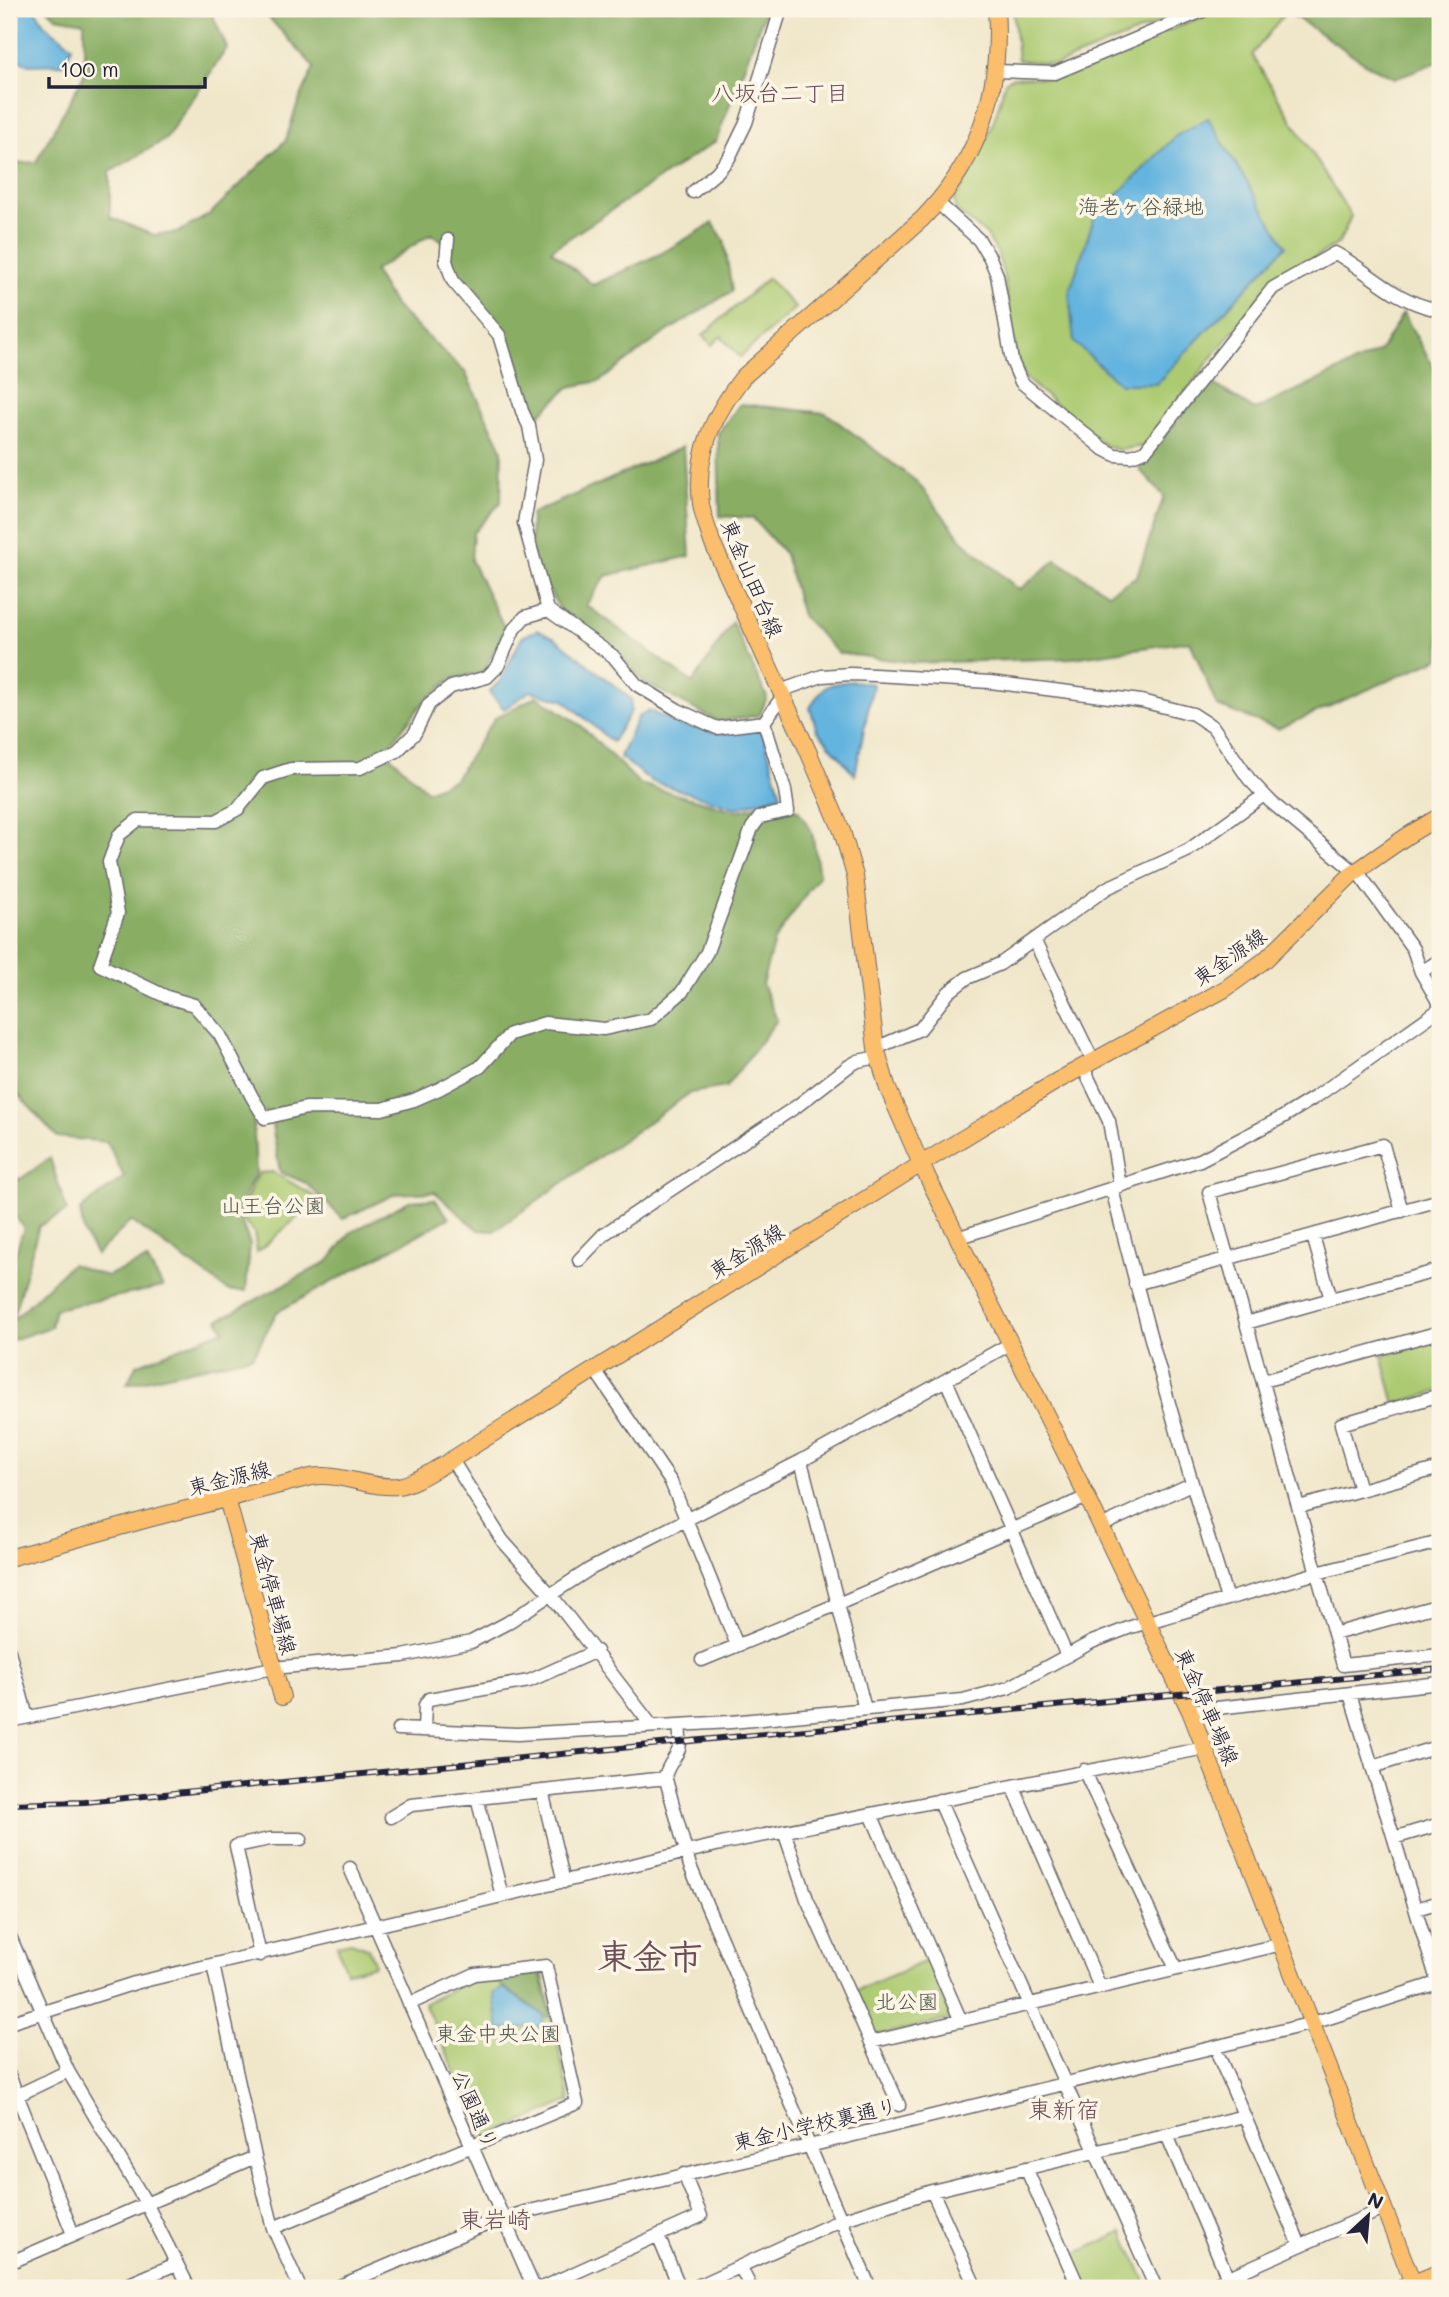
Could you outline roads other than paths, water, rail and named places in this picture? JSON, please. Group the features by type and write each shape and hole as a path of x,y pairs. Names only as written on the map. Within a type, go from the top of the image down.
{"highway":[{"path":"1411,2287 1440,2273"}],"main road":[{"name":"東金山田台線","path":"921,1164 888,1089 877,1052 855,876 842,831 712,541 701,506 700,467 706,439 725,400 743,377 938,203 952,184 974,146 989,106 996,71 996,9"},
{"name":"東金源線","path":"9,1558 320,1476 331,1475 384,1486 398,1486 452,1460 921,1164 1088,1064 1240,978 1286,941 1356,872 1440,816"},
{"name":"東金停車場線","path":"921,1164 1190,1711 1385,2208 1411,2287"},
{"name":"東金停車場線","path":"227,1499 282,1697"}],"street":[{"path":"693,192 729,158 746,122 781,9"},
{"path":"996,71 1055,73 1207,9"},
{"path":"938,203 979,240 990,258 997,275 1012,361 1021,382 1087,437 1115,455 1131,456 1145,451 1273,288 1335,253 1395,295 1434,309 1440,302"},
{"path":"449,240 446,261 453,281 499,335 529,426 535,460 524,523 548,610 612,656 637,685 678,710 717,728 764,722"},
{"path":"548,610 525,617 514,629 498,666 487,677 451,687 429,704 415,733 397,751 360,768 291,769 262,778 238,809 216,821 138,820 119,835 109,862 118,913 100,964 167,997 194,1005 220,1035 265,1118 306,1108 382,1109 414,1100 480,1067 510,1034 545,1023 604,1029 651,1019 682,992 707,952 752,828 760,817 788,811 785,790 764,722 781,694 822,676 850,674 990,682 1141,701 1193,714 1213,727 1249,779 1264,795 1356,872 1413,949 1421,972 1440,1007 1317,1096 1283,1117 1200,1160 957,1238"},
{"path":"579,1260 604,1234 776,1120 849,1066 920,1029 948,992 967,978 1000,964 1107,888 1187,851 1264,795"},
{"path":"1034,940 1088,1064 1109,1121 1116,1187 1135,1284 1191,1484 1227,1599"},
{"path":"1421,972 1440,960"},
{"path":"1402,1211 1383,1145 1209,1192 1343,1665 1440,1656"},
{"path":"1135,1284 1440,1202"},
{"path":"1313,1236 1331,1299"},
{"path":"1246,1323 1440,1270"},
{"path":"1263,1381 1440,1332"},
{"path":"9,1720 272,1668 402,1656 471,1642 507,1623 590,1569 801,1461 1010,1344"},
{"path":"595,1370 671,1482 737,1645"},
{"path":"946,1380 1067,1656"},
{"path":"1360,1490 1341,1424 1440,1395"},
{"path":"452,1460 502,1540 551,1595 652,1726"},
{"path":"801,1461 865,1709"},
{"path":"1299,1507 1440,1468"},
{"path":"1101,1526 1191,1484"},
{"path":"702,1660 1087,1497"},
{"path":"398,1729 517,1734 679,1725 962,1700 985,1695 1019,1682 1092,1642 1147,1623 1317,1573 1440,1542"},
{"path":"1334,1634 1440,1605"},
{"path":"9,1651 27,1717"},
{"path":"424,1730 425,1705 435,1696 528,1681 596,1651"},
{"path":"1190,1711 1440,1683"},
{"path":"1350,1695 1439,1985"},
{"path":"679,1725 678,1752 669,1764 666,1778 686,1853 870,2288"},
{"path":"1372,1767 1440,1746"},
{"path":"9,2024 135,1983 686,1853 1084,1770 1205,1748"},
{"path":"1084,1770 1176,1969"},
{"path":"391,1817 411,1805 666,1778"},
{"path":"1013,1786 1100,1987"},
{"path":"542,1791 564,1882"},
{"path":"477,1798 502,1896"},
{"path":"939,1800 1156,2288"},
{"path":"871,1814 961,2021"},
{"path":"1394,1838 1440,1824"},
{"path":"784,1831 807,1899 899,2105"},
{"path":"260,1955 236,1846 270,1839 301,1839"},
{"name":"公園通り","path":"350,1868 535,2288"},
{"path":"1416,1909 1440,1902"},
{"path":"9,1934 68,2071 146,2203 189,2288"},
{"path":"871,2042 1282,1944"},
{"path":"213,1965 273,2228 300,2288"},
{"path":"273,2228 577,2103 546,1966 475,1974 410,2004"},
{"name":"東金小学校裏通り","path":"335,2288 356,2284 503,2218 1313,2023 1439,1985"},
{"path":"1219,2057 1300,2245"},
{"path":"18,2095 68,2071"},
{"path":"9,2075 73,2234"},
{"path":"701,2287 841,2220 932,2191 1244,2116"},
{"path":"1167,2135 1228,2278"},
{"path":"9,2263 255,2157"},
{"path":"1026,2168 1079,2288"},
{"path":"535,2288 701,2216 684,2174"},
{"path":"932,2191 976,2288"},
{"path":"1204,2288 1385,2208"},
{"path":"658,2236 680,2288"},
{"path":"120,2288 176,2264"},
{"path":"741,2267 751,2288"}],"water":[{"path":"9,9 35,9 44,24 72,46 65,64 29,65 9,56"},
{"path":"1208,118 1286,246 1156,384 1120,384 1074,342 1069,293 1094,218 1176,136"},
{"path":"537,630 554,637 631,699 631,711 612,742 564,700 530,691 504,709 489,692 500,681 522,637"},
{"path":"853,681 873,684 855,775 817,730 810,708 818,694 827,687"},
{"path":"649,711 680,725 718,733 761,727 781,795 736,808 651,781 620,757 638,717"},
{"path":"503,1988 544,2015 542,2026 499,2030 494,1993"}],"railway":[{"path":"9,1804 85,1802 1440,1669"}],"district":[{"name":"八坂台二丁目","path":"780,92"},
{"name":"東金市","path":"650,1955"},
{"name":"東新宿","path":"1064,2108"},
{"name":"東岩崎","path":"495,2218"}],"park label":[{"name":"海老ヶ谷緑地","path":"1141,205"},
{"name":"山王台公園","path":"273,1204"},
{"name":"北公園","path":"907,2000"},
{"name":"東金中央公園","path":"498,2032"}]}
